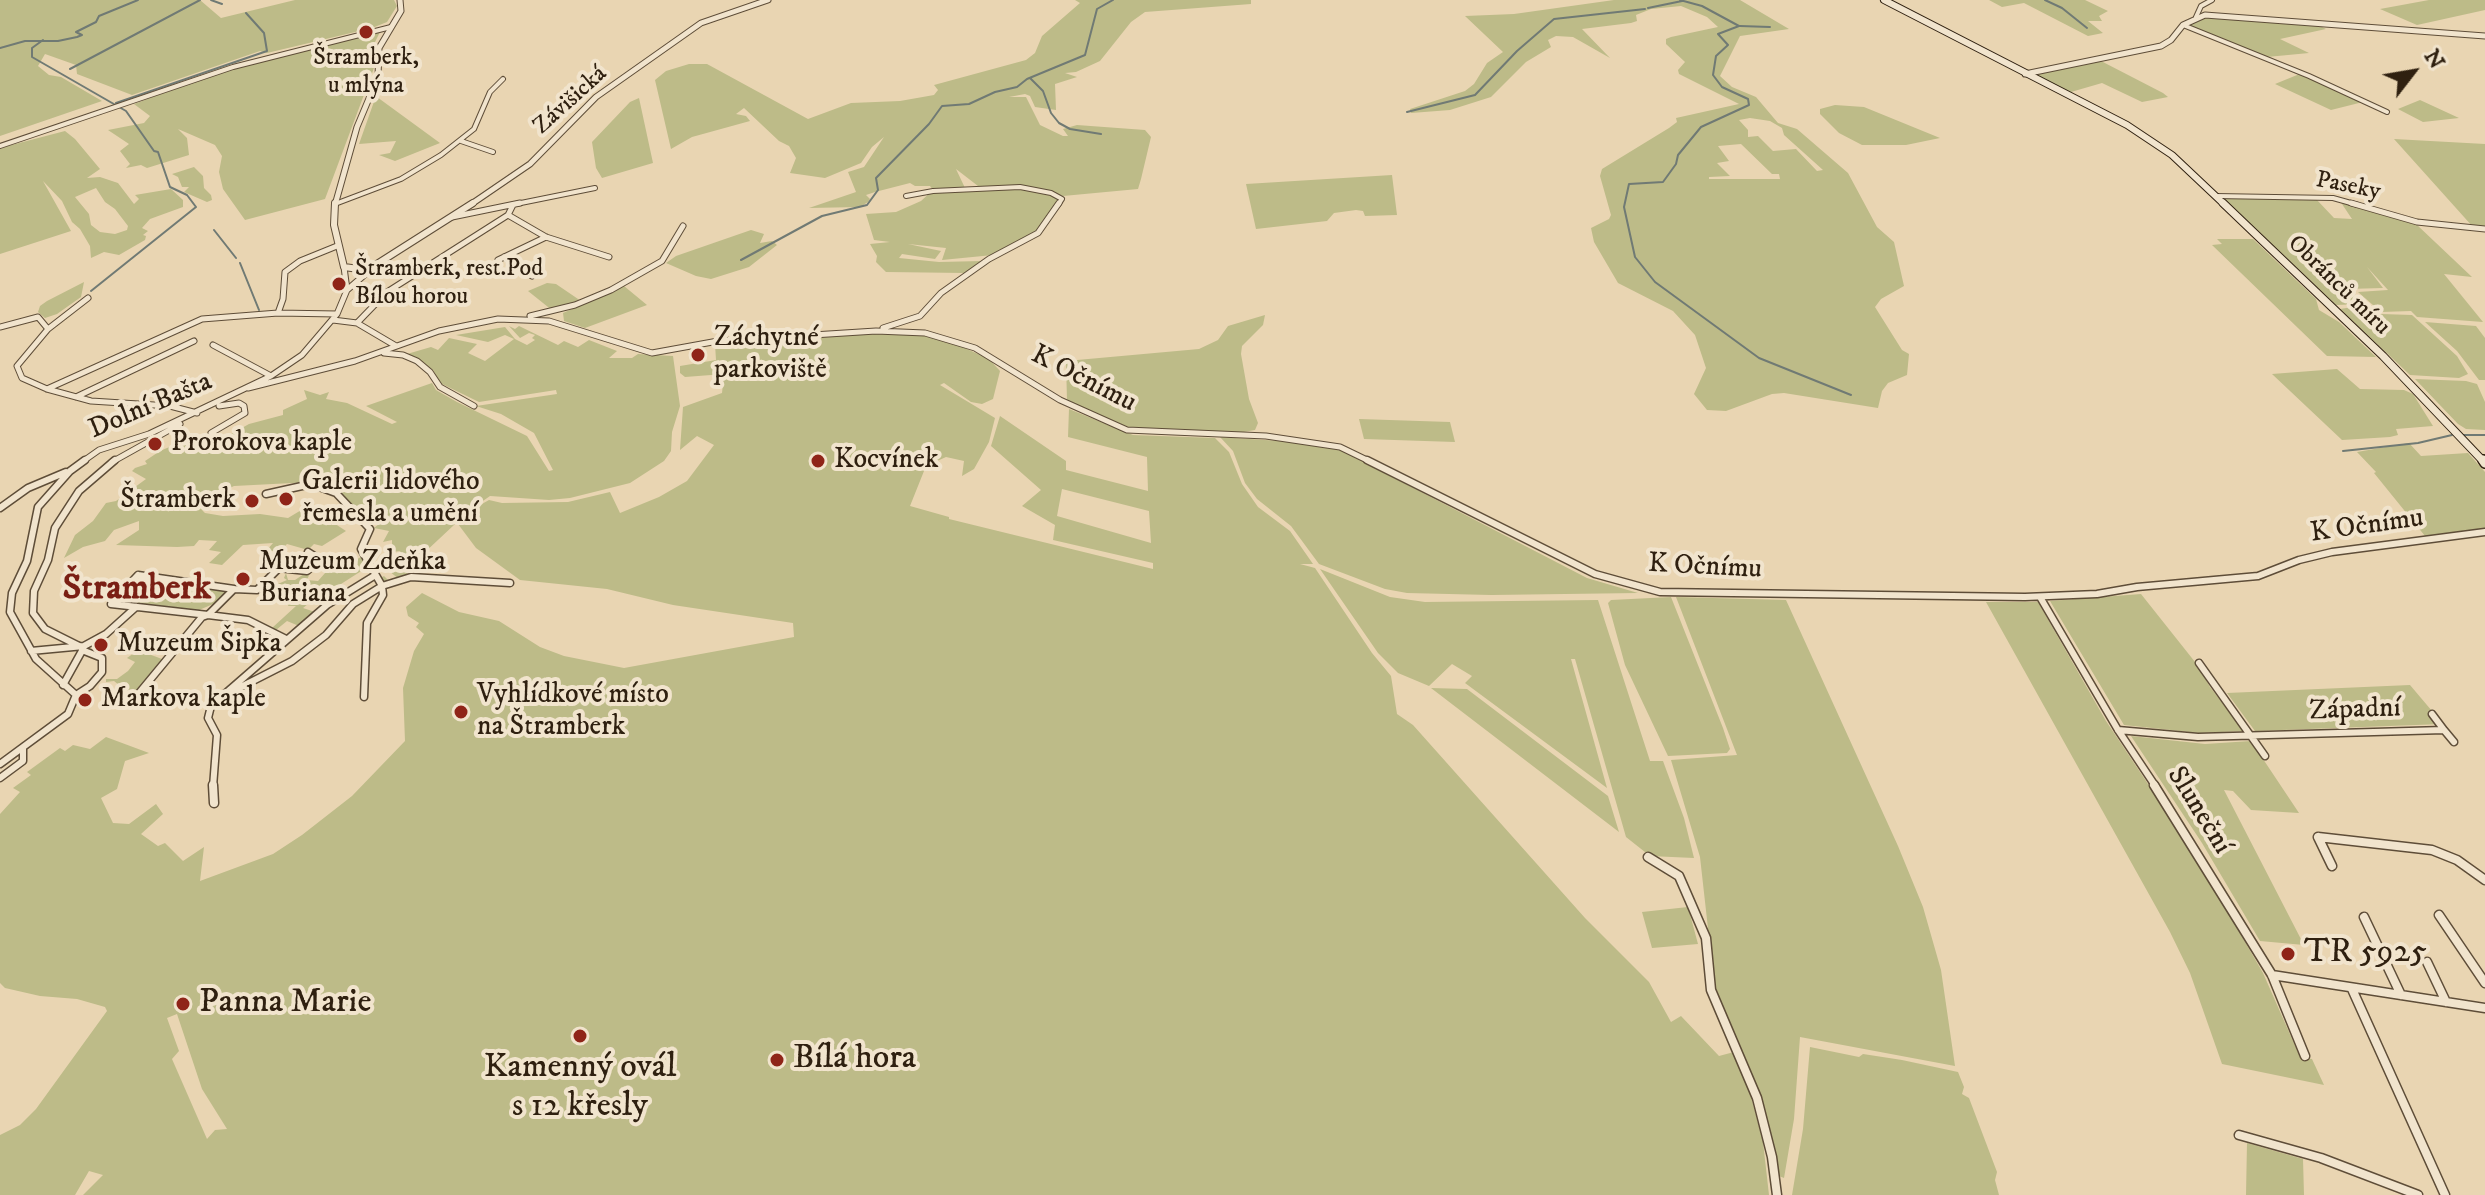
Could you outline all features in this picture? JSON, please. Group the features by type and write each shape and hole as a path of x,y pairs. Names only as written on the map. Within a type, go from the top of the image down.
{"main road":[{"name":"Obránců míru","path":"1884,0 2157,144 2216,196 2383,356 2485,463"}],"street":[{"path":"347,290 337,246 335,204 357,127 378,77 379,48 401,11 400,0"},
{"name":"Závišická","path":"335,317 347,290 377,264 530,164 596,97 701,23 768,0"},
{"path":"2196,17 2201,6 2212,0"},
{"path":"2025,74 2161,46 2196,17 2228,14 2393,31 2485,36"},
{"path":"2183,25 2309,76 2387,112"},
{"path":"0,146 233,67 391,27"},
{"path":"335,204 401,179 461,141 474,129 490,92 503,79"},
{"path":"461,141 493,152"},
{"path":"483,149 492,143"},
{"name":"K Očnímu","path":"876,331 920,316 941,293 989,259 1038,233 1062,199 1051,193 1020,187 933,191 906,196"},
{"name":"Závišická","path":"452,217 595,188"},
{"name":"Paseky","path":"2216,196 2333,198 2417,222 2485,229"},
{"path":"357,323 387,292 508,215 513,205"},
{"path":"508,215 546,237 609,257"},
{"name":"K Očnímu","path":"248,388 380,353 464,325 551,312 611,290 662,261 683,226"},
{"path":"498,260 546,237"},
{"path":"278,313 283,299 282,277 287,269 337,246"},
{"path":"504,257 532,276"},
{"name":"Závišická","path":"344,267 359,269 377,264"},
{"path":"88,298 48,329 17,366 22,378 47,389 110,404 170,406 197,413"},
{"path":"549,321 551,312"},
{"path":"47,389 198,320 278,313 335,317 357,323 396,346"},
{"path":"0,327 36,317 41,318 48,329"},
{"name":"Dolní Bašta","path":"76,695 40,664 11,618 10,599 27,561 38,507 70,471 99,450 149,434 271,376 311,348 335,317"},
{"name":"K Očnímu","path":"523,318 549,321 652,353 718,341 876,331 925,333 965,344 1016,370 1060,400 1127,430 1266,436 1340,447 1595,574 1660,592 2040,597 2258,576 2299,560 2332,552 2485,532"},
{"path":"76,397 194,341"},
{"path":"213,345 271,376"},
{"name":"K Očnímu","path":"380,353 403,355 417,361 430,372 440,387 474,406"},
{"path":"0,764 68,714 76,695 90,686 102,672 102,658 55,636 33,613 34,591 61,516 79,491 114,461 209,408 236,403 243,405 245,410 242,417 211,433"},
{"path":"99,450 114,461"},
{"path":"0,508 28,488 70,471"},
{"path":"266,494 311,484 336,493 370,529 361,549 364,562 382,586 383,595 367,623 364,697"},
{"path":"286,639 248,620 111,604 138,575 257,590 279,568 311,569 317,562 316,557 308,552"},
{"path":"214,803 212,770 217,735 208,718 214,701 230,691 286,639 349,589 374,576"},
{"path":"230,691 259,680 292,661 326,635 353,604 382,586 411,577 510,583"},
{"path":"130,704 202,617 208,615 234,589"},
{"name":"Sluneční","path":"2040,597 2118,730 2190,839 2272,975 2305,1056"},
{"path":"31,651 81,647 106,634 136,607"},
{"path":"63,685 81,647"},
{"path":"2199,663 2265,756"},
{"path":"2432,714 2454,742"},
{"name":"Západní","path":"2118,730 2198,737 2444,730"},
{"path":"0,778 23,761 23,749"},
{"path":"2332,866 2318,837 2432,850 2457,860 2485,880"},
{"path":"1648,857 1679,876 1706,938 1711,990 1757,1098 1772,1157 1777,1195"},
{"path":"2439,915 2485,983"},
{"path":"2364,917 2401,995"},
{"path":"2427,962 2447,1003"},
{"path":"2272,975 2485,1008"},
{"path":"2352,989 2445,1195"},
{"path":"2239,1135 2321,1158 2418,1195"}],"shaded area":[{"path":"0,0 200,0 221,18 295,0 394,0 397,6 387,22 372,28 267,53 260,51 132,95 77,74 76,65 45,54 38,66 49,75 61,77 102,101 0,136"},
{"path":"1075,0 1251,0 1251,4 1145,12 1131,22 1100,61 1076,72 1065,73 1077,77 1055,84 1056,110 1035,107 1030,96 1025,94 1009,97 1026,97 1040,125 1063,136 1068,136 1063,129 1077,125 1145,130 1151,137 1141,179 1138,189 1063,196 1038,189 978,186 956,169 965,188 1030,190 1052,195 1058,200 1042,228 993,255 942,260 946,248 908,244 941,251 935,259 902,254 899,258 939,262 982,261 965,273 886,272 876,262 877,256 870,244 890,242 874,240 866,214 896,212 921,201 933,190 930,186 910,183 875,192 866,195 870,199 860,207 809,208 856,192 848,172 864,167 884,137 861,163 825,178 790,173 796,158 789,146 779,141 744,108 736,114 746,116 750,121 692,137 671,149 655,80 666,71 689,64 707,64 808,119 851,103 900,101 934,95 938,90 934,85 1026,60 1035,53 1042,36 1080,3"},
{"path":"1614,0 1740,0 1789,29 1740,36 1720,76 1732,87 1756,97 1778,123 1797,129 1848,173 1877,227 1894,242 1904,286 1881,299 1875,307 1902,350 1909,354 1907,375 1888,383 1882,391 1878,408 1784,393 1772,394 1726,411 1707,410 1694,394 1706,368 1695,335 1673,311 1618,283 1594,242 1591,228 1611,215 1600,176 1602,169 1669,128 1677,122 1676,118 1739,104 1679,74 1678,70 1685,62 1666,44 1666,39 1671,37 1718,27 1707,17 1681,6 1651,9 1636,15 1637,21 1631,23 1582,29 1610,58 1573,37 1556,36 1548,40 1551,47 1526,62 1491,97 1450,110 1411,113 1410,109 1465,91 1474,84 1487,63 1503,52 1465,16 1514,14","holes":["1739,120 1770,121 1782,128 1784,135 1823,170 1817,171 1796,149 1773,151 1758,136 1748,137 1748,130","1741,144 1772,174 1779,174 1780,179 1709,179 1730,176 1717,163 1729,161 1718,146"]},
{"path":"1989,0 2085,0 2108,11 2099,16 2102,21 2088,21 2103,33 2088,36 2024,3 2002,7"},
{"path":"2429,0 2485,0 2485,10 2417,25 2380,9"},
{"path":"2203,17 2320,26 2326,29 2280,39 2309,53 2267,57 2187,26"},
{"path":"380,32 371,50 374,68 325,199 245,220 223,189 219,172 222,156 215,145 178,129 187,138 189,155 147,168 141,165 126,168 130,164 120,151 129,144 108,130 144,123 150,116 134,104 158,95 230,70"},
{"path":"2101,61 2168,97 2142,102 2102,83 2071,92 2039,78 2038,74"},
{"path":"2302,73 2363,102 2331,110 2275,84"},
{"path":"376,96 440,143 395,161 379,155 390,153 396,141 359,144"},
{"path":"639,98 653,163 602,178 596,168 592,142 630,102"},
{"path":"2420,100 2459,118 2423,122 2398,109"},
{"path":"1835,105 1864,107 1940,138 1906,145 1862,145 1839,133 1820,114 1820,109"},
{"path":"65,131 100,169 87,178 100,177 118,183 134,204 139,199 135,195 171,189 183,200 183,207 150,219 142,228 148,231 143,235 146,236 145,240 119,255 104,252 91,258 90,246 80,229 72,222 62,201 43,181 71,231 0,254 0,148","holes":["96,188 105,202 115,209 128,226 127,230 115,234 100,232 91,225 89,214 75,197"]},
{"path":"2394,139 2485,144 2485,228 2473,227"},
{"path":"194,167 203,176 204,188 212,200 207,202 184,192 189,187 182,187 178,177 172,174"},
{"path":"1392,175 1397,215 1365,216 1363,211 1356,210 1334,213 1327,221 1256,229 1246,184"},
{"path":"2224,198 2317,200 2334,218 2352,219 2340,201 2416,224 2472,277 2444,274 2483,322 2417,317 2411,311 2381,312 2358,292 2388,290 2367,267 2383,288 2347,289 2361,304 2336,305"},
{"path":"751,230 764,234 760,243 772,241 777,245 749,267 711,279 666,263 676,256"},
{"path":"2217,239 2253,239 2316,299 2319,310 2339,322 2376,357 2327,356 2212,245 2222,244"},
{"path":"84,282 81,297 57,314 45,318 38,312 47,301"},
{"path":"547,283 556,284 581,301 553,311 528,291"},
{"path":"624,286 647,305 585,328 564,321 563,313"},
{"path":"2359,306 2381,314 2412,315 2457,356 2468,374 2459,378 2410,375 2340,309"},
{"path":"1265,315 1263,325 1242,346 1241,354 1249,399 1258,423 1255,430 1238,433 1133,429 1067,401 1066,361 1199,349 1218,340 1228,326"},
{"path":"2425,322 2476,326 2485,338 2485,380 2479,380 2457,351"},
{"path":"509,326 515,329 519,326 558,345 564,341 578,347 589,340 617,351 609,358 632,358 638,354 673,356 680,406 672,432 671,451 664,461 630,483 570,498 549,500 490,496 470,510 423,554 403,579 400,580 383,566 374,570 380,578 384,576 392,584 382,586 371,571 395,560 396,554 401,551 392,552 392,540 383,542 389,531 374,528 384,520 372,514 361,517 337,491 312,482 234,486 209,498 202,510 223,516 260,514 288,518 308,506 346,531 322,546 314,544 308,550 287,544 279,552 267,550 273,543 243,545 222,565 209,563 221,552 209,550 217,541 199,540 194,546 177,547 116,545 139,530 139,521 114,530 105,541 83,547 64,558 75,535 93,521 106,503 116,501 146,479 132,471 147,464 145,461 195,436 204,445 215,443 249,424 283,415 283,410 307,399 304,390 320,395 329,392 326,399 347,403 392,424 397,422 366,406 432,383 436,390 457,402 527,436 549,471 553,470 534,433 501,414 476,406 557,394 556,390 479,402 440,383 433,370 407,354 431,347 438,350 449,338 477,344 468,353 485,361 514,339 505,335 488,342 456,335 505,327 515,339 527,345 535,340 532,338 535,335 529,333 520,338"},
{"path":"874,334 924,335 956,344 989,359 1000,371 993,399 982,404 971,402 944,383 940,385 995,418 989,442 974,469 962,476 964,461 946,457 926,466 910,506 949,519 1153,569 1153,563 1053,540 1055,525 1022,506 1041,490 991,446 1000,416 1066,461 1066,470 1148,491 1147,457 1068,437 1069,409 1133,435 1215,438 1229,452 1242,484 1258,507 1290,531 1313,564 1300,564 1315,568 1391,676 1397,714 1413,725 1585,918 1649,982 1671,1022 1681,1016 1719,1056 1734,1052 1750,1093 1763,1142 1769,1195 83,1195 103,1175 89,1171 75,1195 0,1195 0,1135 20,1125 36,1109 107,1011 105,1007 77,999 40,996 5,988 0,983 0,814 20,792 13,788 31,775 27,772 60,748 65,751 73,745 90,749 106,737 149,753 125,761 117,789 101,798 113,823 129,824 156,804 163,814 141,834 158,846 165,843 183,861 204,847 200,881 273,854 302,835 352,796 405,741 403,688 414,651 424,634 416,627 419,623 408,616 406,607 422,593 459,612 499,621 540,647 564,656 624,668 794,637 793,623 673,605 607,589 520,580 476,548 458,524 473,509 489,500 502,503 568,502 610,492 620,513 687,481 714,445 697,436 680,450 683,407 722,393 724,374 685,377 680,373 680,366 716,360 715,344","holes":["1062,489 1149,511 1151,543 1057,516","177,1014 202,1089 227,1129 215,1130 207,1139 172,1059 179,1051 167,1018"]},
{"path":"2337,369 2360,389 2404,390 2413,394 2433,426 2396,429 2398,435 2390,437 2342,440 2272,374"},
{"path":"2415,379 2477,384 2485,402 2485,430 2466,429 2458,424"},
{"path":"1359,419 1450,422 1455,442 1364,439"},
{"path":"1220,437 1295,442 1340,450 1587,578 1638,593 1491,595 1407,593 1385,589 1319,564 1291,526 1257,499 1245,483 1233,451"},
{"path":"2409,443 2421,456 2468,453 2485,472 2485,528 2425,536 2357,452"},
{"path":"345,557 352,562 361,557 366,568 341,584 338,588 344,591 340,594 327,589 303,608 315,612 299,626 287,621 276,630 272,628 296,606 288,606 292,595 264,590 287,580 284,578 286,573 288,580 295,580 307,572 310,573 307,580 318,581 333,564"},
{"path":"1320,569 1390,597 1425,602 1598,600 1650,761 1663,761 1684,818 1694,858 1650,856 1626,837 1575,659 1571,659 1607,788 1465,683 1472,676 1452,664 1429,686 1398,673 1378,653"},
{"path":"159,582 225,591 226,594 218,602 199,610 137,603"},
{"path":"2141,594 2199,667 2210,687 2244,731 2199,733 2124,725 2050,601"},
{"path":"1671,597 1723,728 1730,749 1727,753 1668,756 1625,665 1608,603 1611,600"},
{"path":"1676,597 1786,600 1898,846 1923,907 1941,970 1955,1066 1800,1037 1794,1119 1784,1178 1779,1176 1751,1071 1715,991 1700,857 1671,760 1737,755"},
{"path":"1986,602 2038,602 2106,721 2180,832 2263,973 2300,1057 2312,1059 2324,1085 2222,1064 2190,973 2170,932"},
{"path":"138,650 162,659 134,693 117,697 119,685 114,681 106,682 106,679 117,679 128,671 135,662 127,658"},
{"path":"2410,685 2443,724 2255,731 2227,693"},
{"path":"1431,688 1467,689 1608,796 1619,832"},
{"path":"2131,736 2205,744 2251,741 2299,813 2251,810 2233,791 2224,790 2304,945 2260,941 2202,843"},
{"path":"1688,907 1698,944 1652,948 1642,912"},
{"path":"1810,1047 1859,1057 1863,1054 1902,1060 1958,1072 1964,1087 1962,1094 1969,1098 1997,1172 1995,1180 1999,1195 1792,1195 1803,1129"},
{"path":"2247,1143 2303,1159 2304,1195 2246,1195"}],"waterway":[{"path":"42,41 58,41 82,35 76,32 96,22 99,16 138,0"},
{"path":"70,69 200,0"},
{"path":"211,0 222,4"},
{"path":"741,260 822,216 867,205 878,190 876,178 929,124 942,106 969,104 995,92 1017,87 1027,79 1085,55 1097,9 1113,0"},
{"path":"1680,0 1702,6 1739,26 1718,34 1728,45 1716,56 1713,75 1722,87 1748,99 1749,105 1701,127 1678,155 1676,164 1663,182 1629,184 1624,207 1635,257 1655,282 1759,358 1851,395"},
{"path":"2045,0 2062,8 2087,28"},
{"path":"1648,8 1682,1"},
{"path":"1407,112 1475,95 1517,51 1554,19 1645,9"},
{"path":"116,103 267,51 264,33 246,13"},
{"path":"1740,26 1770,27"},
{"path":"0,48 25,41 42,41"},
{"path":"42,41 32,48 32,57 126,111 154,151 158,152 170,187 187,195 196,207 91,291"},
{"path":"1030,78 1043,91 1051,113 1059,123 1070,129 1101,134"},
{"path":"214,230 236,258"},
{"path":"240,263 259,310"},
{"path":"2343,451 2418,443 2452,435"},
{"path":"2463,435 2485,435"}],"place":[{"name":"Štramberk, u mlýna","path":"366,32"},
{"name":"Štramberk, rest.Pod Bílou horou","path":"339,284"},
{"name":"Záchytné parkoviště","path":"698,355"},
{"name":"Prorokova kaple","path":"155,444"},
{"name":"Kocvínek","path":"818,461"},
{"name":"Galerii lidového řemesla a umění","path":"286,499"},
{"name":"Štramberk","path":"252,501"},
{"name":"Muzeum Zdeňka Buriana","path":"243,579"},
{"name":"Muzeum Šipka","path":"101,645"},
{"name":"Markova kaple","path":"85,700"},
{"name":"Vyhlídkové místo na Štramberk","path":"461,712"},
{"name":"TR 5925","path":"2288,954"},
{"name":"Panna Marie","path":"183,1004"},
{"name":"Kamenný ovál s 12 křesly","path":"580,1036"},
{"name":"Bílá hora","path":"777,1060"}],"district":[{"name":"Štramberk","path":"137,591"}]}
